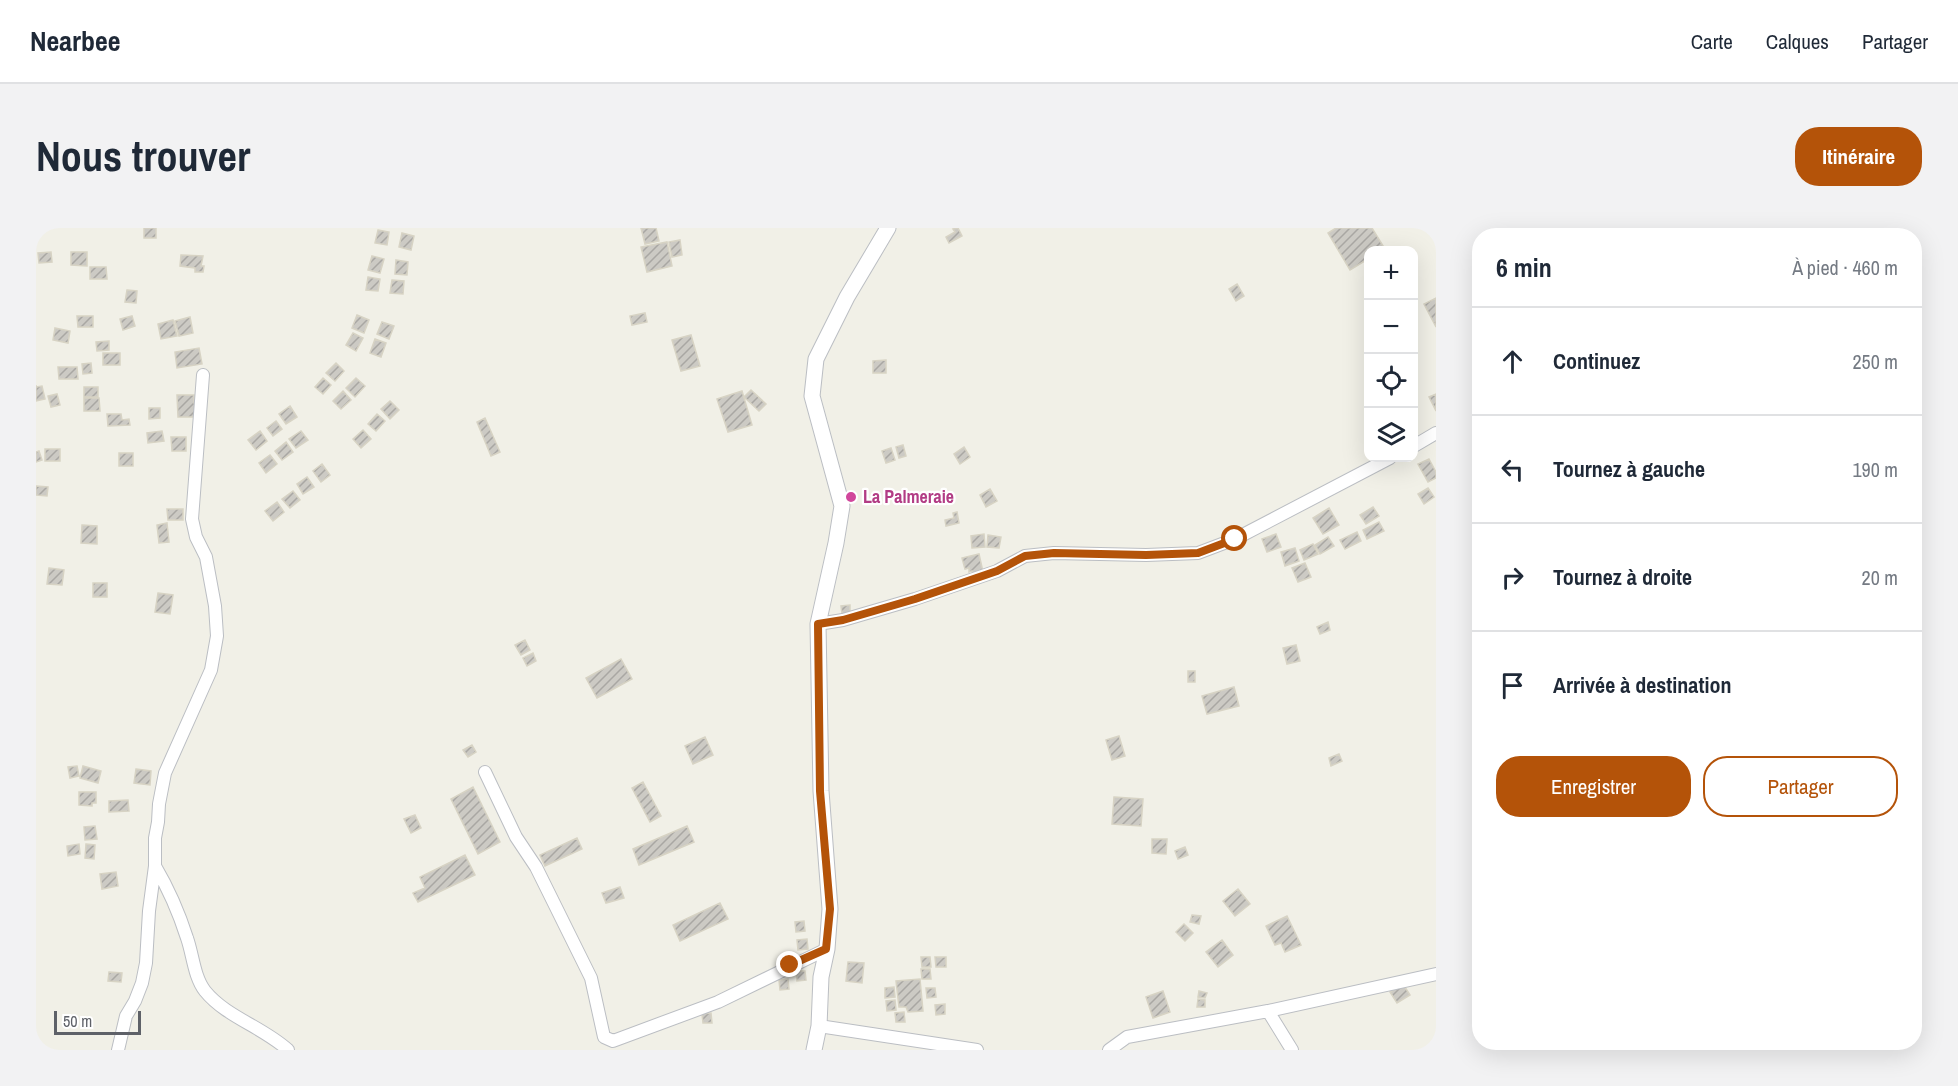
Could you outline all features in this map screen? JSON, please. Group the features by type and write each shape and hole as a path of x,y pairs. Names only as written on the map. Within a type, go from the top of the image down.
{"street":[{"path":"814,1050 819,1026 821,977 830,909 820,791 818,624 842,506 812,396 816,359 847,297 888,228"},
{"path":"118,1050 126,1016 142,983 155,866 155,838 165,773 211,670 217,636 215,606 206,557 196,537 192,519 203,375"},
{"path":"1418,443 1436,433"},
{"path":"818,624 843,620 915,599 997,571 1025,556 1054,553 1146,555 1198,553 1235,539 1382,462"},
{"path":"485,772 516,837 536,867 591,978 604,1037 612,1045 718,1002 826,949"},
{"path":"155,866 188,938 203,989 218,1004 275,1038 288,1050"},
{"path":"1109,1050 1127,1036 1268,1011 1436,974"},
{"path":"1268,1011 1292,1050"},
{"path":"819,1026 977,1050"}],"building":[{"path":"144,228 156,228 156,238 144,238"},
{"path":"641,228 656,228 659,241 645,244"},
{"path":"958,228 962,236 949,243 946,237 955,232 953,229"},
{"path":"1336,228 1372,228 1383,246 1364,246 1364,261 1350,270 1328,233"},
{"path":"378,230 389,232 387,245 375,243"},
{"path":"402,233 414,236 411,250 399,247"},
{"path":"680,240 682,255 672,257 669,242"},
{"path":"667,242 672,266 647,272 641,247"},
{"path":"51,252 52,262 39,263 38,253"},
{"path":"71,252 87,252 87,266 71,265"},
{"path":"181,255 203,256 201,266 204,266 203,272 195,272 195,268 180,266"},
{"path":"372,256 384,259 380,273 368,270"},
{"path":"396,260 408,262 407,275 395,274"},
{"path":"90,267 106,267 107,279 90,279"},
{"path":"368,277 380,279 378,291 366,290"},
{"path":"392,280 404,281 403,294 390,293"},
{"path":"1237,284 1244,296 1236,301 1229,289"},
{"path":"127,290 137,291 136,303 125,302"},
{"path":"1436,298 1436,327 1424,304"},
{"path":"645,313 647,322 632,325 630,316"},
{"path":"357,315 369,320 364,333 352,328"},
{"path":"77,316 93,316 93,327 78,327"},
{"path":"132,316 135,326 123,330 120,319"},
{"path":"190,317 193,333 179,336 175,321"},
{"path":"173,320 177,336 161,339 158,324"},
{"path":"382,322 394,326 389,339 377,334"},
{"path":"55,328 70,331 68,343 53,340"},
{"path":"353,333 363,338 356,351 346,345"},
{"path":"691,335 700,366 681,371 672,340"},
{"path":"375,339 386,343 381,357 370,353"},
{"path":"109,341 109,350 97,351 96,342"},
{"path":"199,348 202,364 177,368 175,352"},
{"path":"103,353 120,353 120,365 103,365"},
{"path":"886,360 886,373 873,373 873,361"},
{"path":"91,363 92,373 83,374 82,364"},
{"path":"336,363 344,371 335,381 326,373"},
{"path":"58,367 77,367 78,379 59,379"},
{"path":"323,378 331,385 323,394 315,387"},
{"path":"356,378 365,386 355,397 346,388"},
{"path":"42,386 45,399 36,401 36,387"},
{"path":"84,387 98,387 98,397 84,397"},
{"path":"751,390 766,404 759,411 744,397"},
{"path":"343,391 351,400 341,409 333,401"},
{"path":"742,391 752,425 728,432 717,399"},
{"path":"57,394 60,405 51,407 48,396"},
{"path":"1436,394 1436,411 1429,397"},
{"path":"177,395 194,395 194,403 197,403 195,417 178,417"},
{"path":"84,398 99,398 100,411 84,411"},
{"path":"390,401 399,410 390,419 381,409"},
{"path":"290,406 297,417 286,424 279,414"},
{"path":"149,408 160,408 160,418 149,419"},
{"path":"107,414 121,414 122,420 129,419 130,425 108,426"},
{"path":"377,414 385,421 376,431 368,424"},
{"path":"485,418 500,452 491,456 477,422"},
{"path":"276,421 282,429 273,436 267,428"},
{"path":"363,430 371,439 361,448 353,439"},
{"path":"162,431 164,441 148,443 147,433"},
{"path":"260,431 267,441 256,450 248,440"},
{"path":"301,431 308,440 296,448 289,439"},
{"path":"171,437 186,437 186,451 172,451"},
{"path":"286,442 293,452 282,460 275,451"},
{"path":"903,445 906,456 899,458 896,447"},
{"path":"964,447 970,457 960,464 954,454"},
{"path":"891,448 895,460 886,463 882,451"},
{"path":"45,449 60,449 60,461 45,461"},
{"path":"39,451 42,460 36,462 36,452"},
{"path":"119,453 133,453 133,466 119,466"},
{"path":"270,455 277,464 266,473 259,463"},
{"path":"1429,459 1436,472 1436,478 1428,482 1418,464"},
{"path":"322,464 330,475 321,482 313,471"},
{"path":"307,477 314,487 303,494 297,484"},
{"path":"36,486 48,487 47,496 36,495"},
{"path":"1428,488 1434,497 1424,504 1418,494"},
{"path":"990,489 997,501 986,507 980,495"},
{"path":"293,491 300,500 290,508 282,499"},
{"path":"277,502 284,512 273,521 265,511"},
{"path":"1373,507 1379,516 1366,524 1360,515"},
{"path":"1329,508 1339,525 1323,534 1313,518"},
{"path":"167,509 183,509 183,520 168,520"},
{"path":"957,512 959,523 946,526 945,520 954,518 953,513"},
{"path":"1379,522 1384,531 1367,539 1363,530"},
{"path":"167,523 169,542 159,543 157,525"},
{"path":"82,525 97,526 97,544 81,543"},
{"path":"1357,532 1361,541 1345,549 1340,540"},
{"path":"984,534 985,547 972,548 971,536"},
{"path":"1276,534 1281,547 1267,552 1262,539"},
{"path":"988,535 1001,537 999,548 987,547"},
{"path":"1328,537 1334,546 1320,554 1315,545"},
{"path":"1313,544 1318,554 1304,560 1300,550"},
{"path":"1295,548 1299,561 1285,566 1281,552"},
{"path":"979,554 983,572 973,574 972,571 969,572 969,568 965,569 962,558"},
{"path":"1305,563 1311,577 1298,582 1292,568"},
{"path":"49,568 64,570 62,585 47,584"},
{"path":"93,583 107,583 107,597 93,597"},
{"path":"158,593 173,595 170,614 155,612"},
{"path":"850,605 850,613 842,614 841,606"},
{"path":"1328,622 1330,630 1320,634 1317,627"},
{"path":"525,640 530,650 521,655 515,645"},
{"path":"1296,645 1300,661 1287,664 1283,648"},
{"path":"533,653 536,661 527,666 523,658"},
{"path":"621,659 632,679 597,698 586,678"},
{"path":"1188,671 1195,671 1195,682 1188,682"},
{"path":"1234,687 1239,706 1207,714 1202,696"},
{"path":"1119,736 1125,756 1112,760 1106,740"},
{"path":"705,737 713,755 693,764 685,746"},
{"path":"472,745 476,752 468,757 463,750"},
{"path":"1339,754 1342,761 1331,766 1329,758"},
{"path":"77,766 79,776 70,778 68,767"},
{"path":"83,766 101,771 98,783 80,778"},
{"path":"136,769 151,771 150,785 134,783"},
{"path":"643,782 661,816 650,822 632,788"},
{"path":"473,787 500,842 478,854 451,799"},
{"path":"79,792 96,792 96,803 92,803 92,806 79,805"},
{"path":"1114,797 1143,799 1141,826 1112,824"},
{"path":"128,800 129,811 109,812 109,801"},
{"path":"415,815 421,828 411,833 404,819"},
{"path":"95,826 97,839 85,840 84,827"},
{"path":"687,826 694,842 639,865 633,849"},
{"path":"577,838 582,849 545,866 540,855"},
{"path":"1152,839 1167,839 1166,854 1152,853"},
{"path":"79,844 80,854 68,856 67,846"},
{"path":"86,844 95,845 94,859 85,858"},
{"path":"1185,847 1188,855 1178,859 1175,851"},
{"path":"465,855 475,875 418,902 413,893 425,888 420,877"},
{"path":"116,872 118,886 102,889 100,874"},
{"path":"620,887 624,898 606,903 602,893"},
{"path":"1238,889 1250,904 1235,916 1223,901"},
{"path":"720,903 728,919 680,941 673,925"},
{"path":"1192,915 1201,916 1199,924 1190,922"},
{"path":"1287,916 1301,945 1285,952 1281,943 1275,945 1266,926"},
{"path":"804,921 805,931 796,932 795,922"},
{"path":"1184,924 1193,933 1185,941 1176,932"},
{"path":"807,939 808,949 798,950 797,940"},
{"path":"1222,940 1233,955 1218,967 1206,952"},
{"path":"921,957 930,957 931,967 922,967"},
{"path":"935,957 946,957 946,967 936,967"},
{"path":"848,962 864,963 862,983 846,981"},
{"path":"921,969 930,969 931,979 922,979"},
{"path":"796,971 805,971 806,980 797,981"},
{"path":"109,972 122,973 121,982 108,981"},
{"path":"788,979 789,989 780,990 779,980"},
{"path":"920,979 923,1011 908,1012 906,1007 899,1007 896,981"},
{"path":"1403,984 1410,995 1397,1003 1390,992"},
{"path":"894,987 895,997 885,998 885,988"},
{"path":"926,988 935,988 936,997 927,998"},
{"path":"1163,991 1170,1012 1153,1018 1146,997"},
{"path":"1199,991 1207,993 1205,998 1198,997"},
{"path":"1198,999 1205,1000 1205,1007 1197,1007"},
{"path":"895,1000 896,1010 887,1011 886,1001"},
{"path":"945,1004 945,1014 936,1015 935,1005"},
{"path":"904,1012 905,1022 896,1022 895,1013"},
{"path":"711,1013 712,1023 703,1023 702,1014"}],"place":[{"name":"La Palmeraie","path":"851,497"}],"route":[{"path":"790,965 826,949 830,909 820,791 818,624 843,620 915,599 997,571 1025,556 1089,552 1146,555 1198,553 1235,539"}]}
